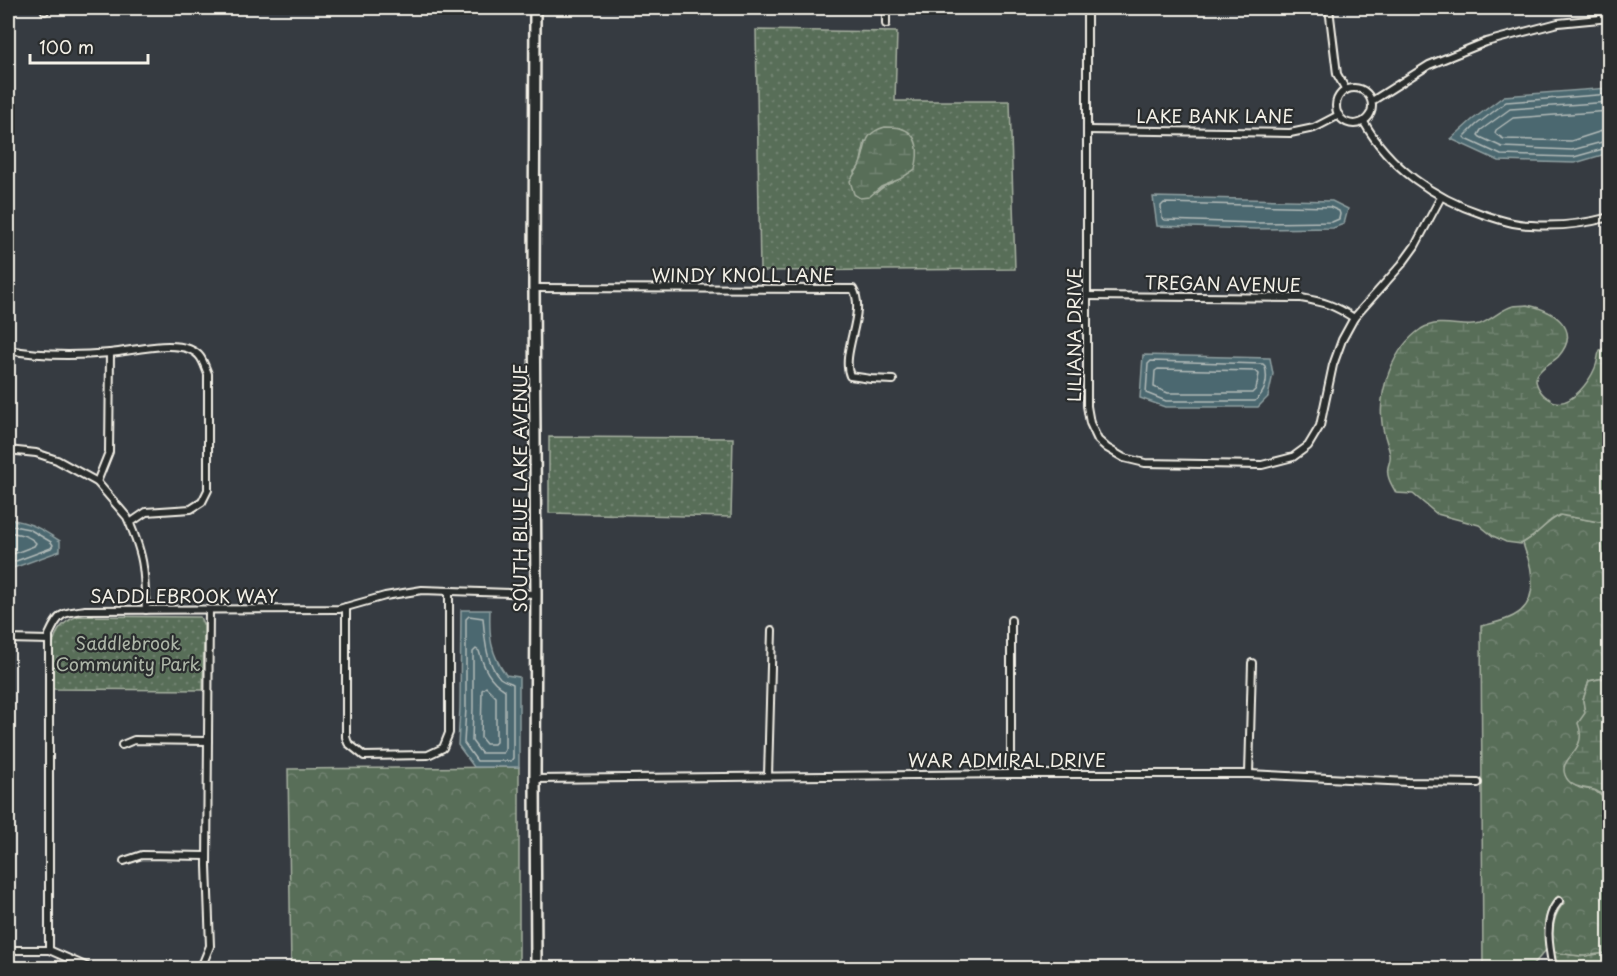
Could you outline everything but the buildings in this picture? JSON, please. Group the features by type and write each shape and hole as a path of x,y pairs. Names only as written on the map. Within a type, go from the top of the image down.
{"main road":[{"name":"SOUTH BLUE LAKE AVENUE","path":"535,8 536,969"}],"street":[{"path":"886,8 886,24"},
{"name":"LILIANA DRIVE","path":"1087,8 1087,406 1090,423 1098,440 1124,458 1145,463 1262,465 1293,457 1308,446 1320,426 1333,365 1342,340 1354,318 1415,246 1442,197"},
{"path":"1329,8 1337,74 1346,90"},
{"path":"1372,100 1429,65 1486,42 1558,23 1610,18"},
{"path":"1352,88 1364,91 1372,100 1372,113 1364,122 1347,123 1339,115 1336,104 1346,90 1352,88"},
{"name":"LAKE BANK LANE","path":"1088,130 1290,133 1314,128 1339,115"},
{"path":"1364,122 1391,158 1418,183 1466,209 1497,219 1530,225 1585,224 1610,217"},
{"name":"WINDY KNOLL LANE","path":"534,288 853,289 858,297 847,370 850,376 893,380"},
{"name":"TREGAN AVENUE","path":"1087,296 1301,298 1325,302 1354,318"},
{"path":"8,350 32,354 110,353 171,346 189,349 201,356 208,374 208,490 202,502 191,509 146,512 130,523"},
{"path":"97,482 109,452 110,353"},
{"path":"8,450 36,453 57,460 97,482 130,523 143,566 146,610"},
{"name":"SADDLEBROOK WAY","path":"49,950 49,635 56,621 64,613 85,610 339,609 385,596 422,590 536,594"},
{"path":"346,607 346,737 348,743 364,756 428,755 443,748 449,733 449,591"},
{"path":"195,969 203,963 210,946 207,856 209,609"},
{"path":"1011,620 1011,774"},
{"path":"768,776 772,630"},
{"path":"8,639 49,640"},
{"path":"1249,774 1252,663"},
{"path":"122,745 134,740 208,741"},
{"name":"WAR ADMIRAL DRIVE","path":"535,779 1249,774 1408,783 1478,783"},
{"path":"124,861 142,855 207,856"},
{"path":"1553,969 1549,946 1550,920 1559,901"},
{"path":"8,950 49,950 90,969"}],"green space":[{"path":"756,30 897,32 895,101 1010,101 1015,269 760,271","holes":["865,141 915,169 876,193 854,173 860,166"]},
{"path":"885,127 900,128 915,139 917,157 915,169 900,179 881,187 869,197 860,198 854,194 850,181 859,166 869,137 872,133"},
{"path":"1527,305 1555,316 1566,330 1565,347 1558,357 1539,372 1536,379 1542,393 1555,402 1568,400 1580,391 1593,373 1600,350 1609,346 1610,523 1560,515 1521,544 1506,542 1493,536 1479,525 1437,514 1413,494 1396,493 1388,474 1390,456 1381,410 1385,384 1395,358 1411,337 1421,329 1444,323 1480,324 1509,307"},
{"path":"549,437 733,438 731,517 549,513"},
{"path":"1560,515 1609,523 1609,543 1606,545 1603,559 1610,566 1609,677 1589,681 1583,700 1585,713 1581,738 1576,750 1564,766 1574,785 1594,790 1605,799 1607,809 1605,829 1610,835 1609,953 1585,956 1554,952 1554,925 1557,913 1565,902 1559,895 1550,907 1546,920 1546,950 1532,968 1483,968 1481,626 1513,616 1527,604 1532,585 1530,567 1523,543"},
{"name":"Saddlebrook Community Park","path":"79,616 200,617 204,626 203,690 52,689 52,656 56,636 60,628 68,621"},
{"path":"1610,677 1609,835 1605,829 1607,809 1605,799 1600,793 1570,782 1564,769 1580,741 1578,723 1585,713 1583,700 1589,681"},
{"path":"519,767 519,968 291,968 288,769"},
{"path":"1554,952 1585,956 1609,953 1609,968 1557,968"}],"water":[{"path":"1609,88 1609,153 1575,163 1499,161 1451,139 1504,96"},
{"path":"1153,197 1332,201 1348,209 1344,224 1333,228 1256,229 1157,226"},
{"path":"1143,355 1270,358 1273,374 1268,397 1258,407 1165,407 1140,398"},
{"path":"8,519 30,524 60,541 60,551 8,570"},
{"path":"461,610 490,610 490,636 497,659 506,675 519,677 519,767 474,767 458,745"}]}
